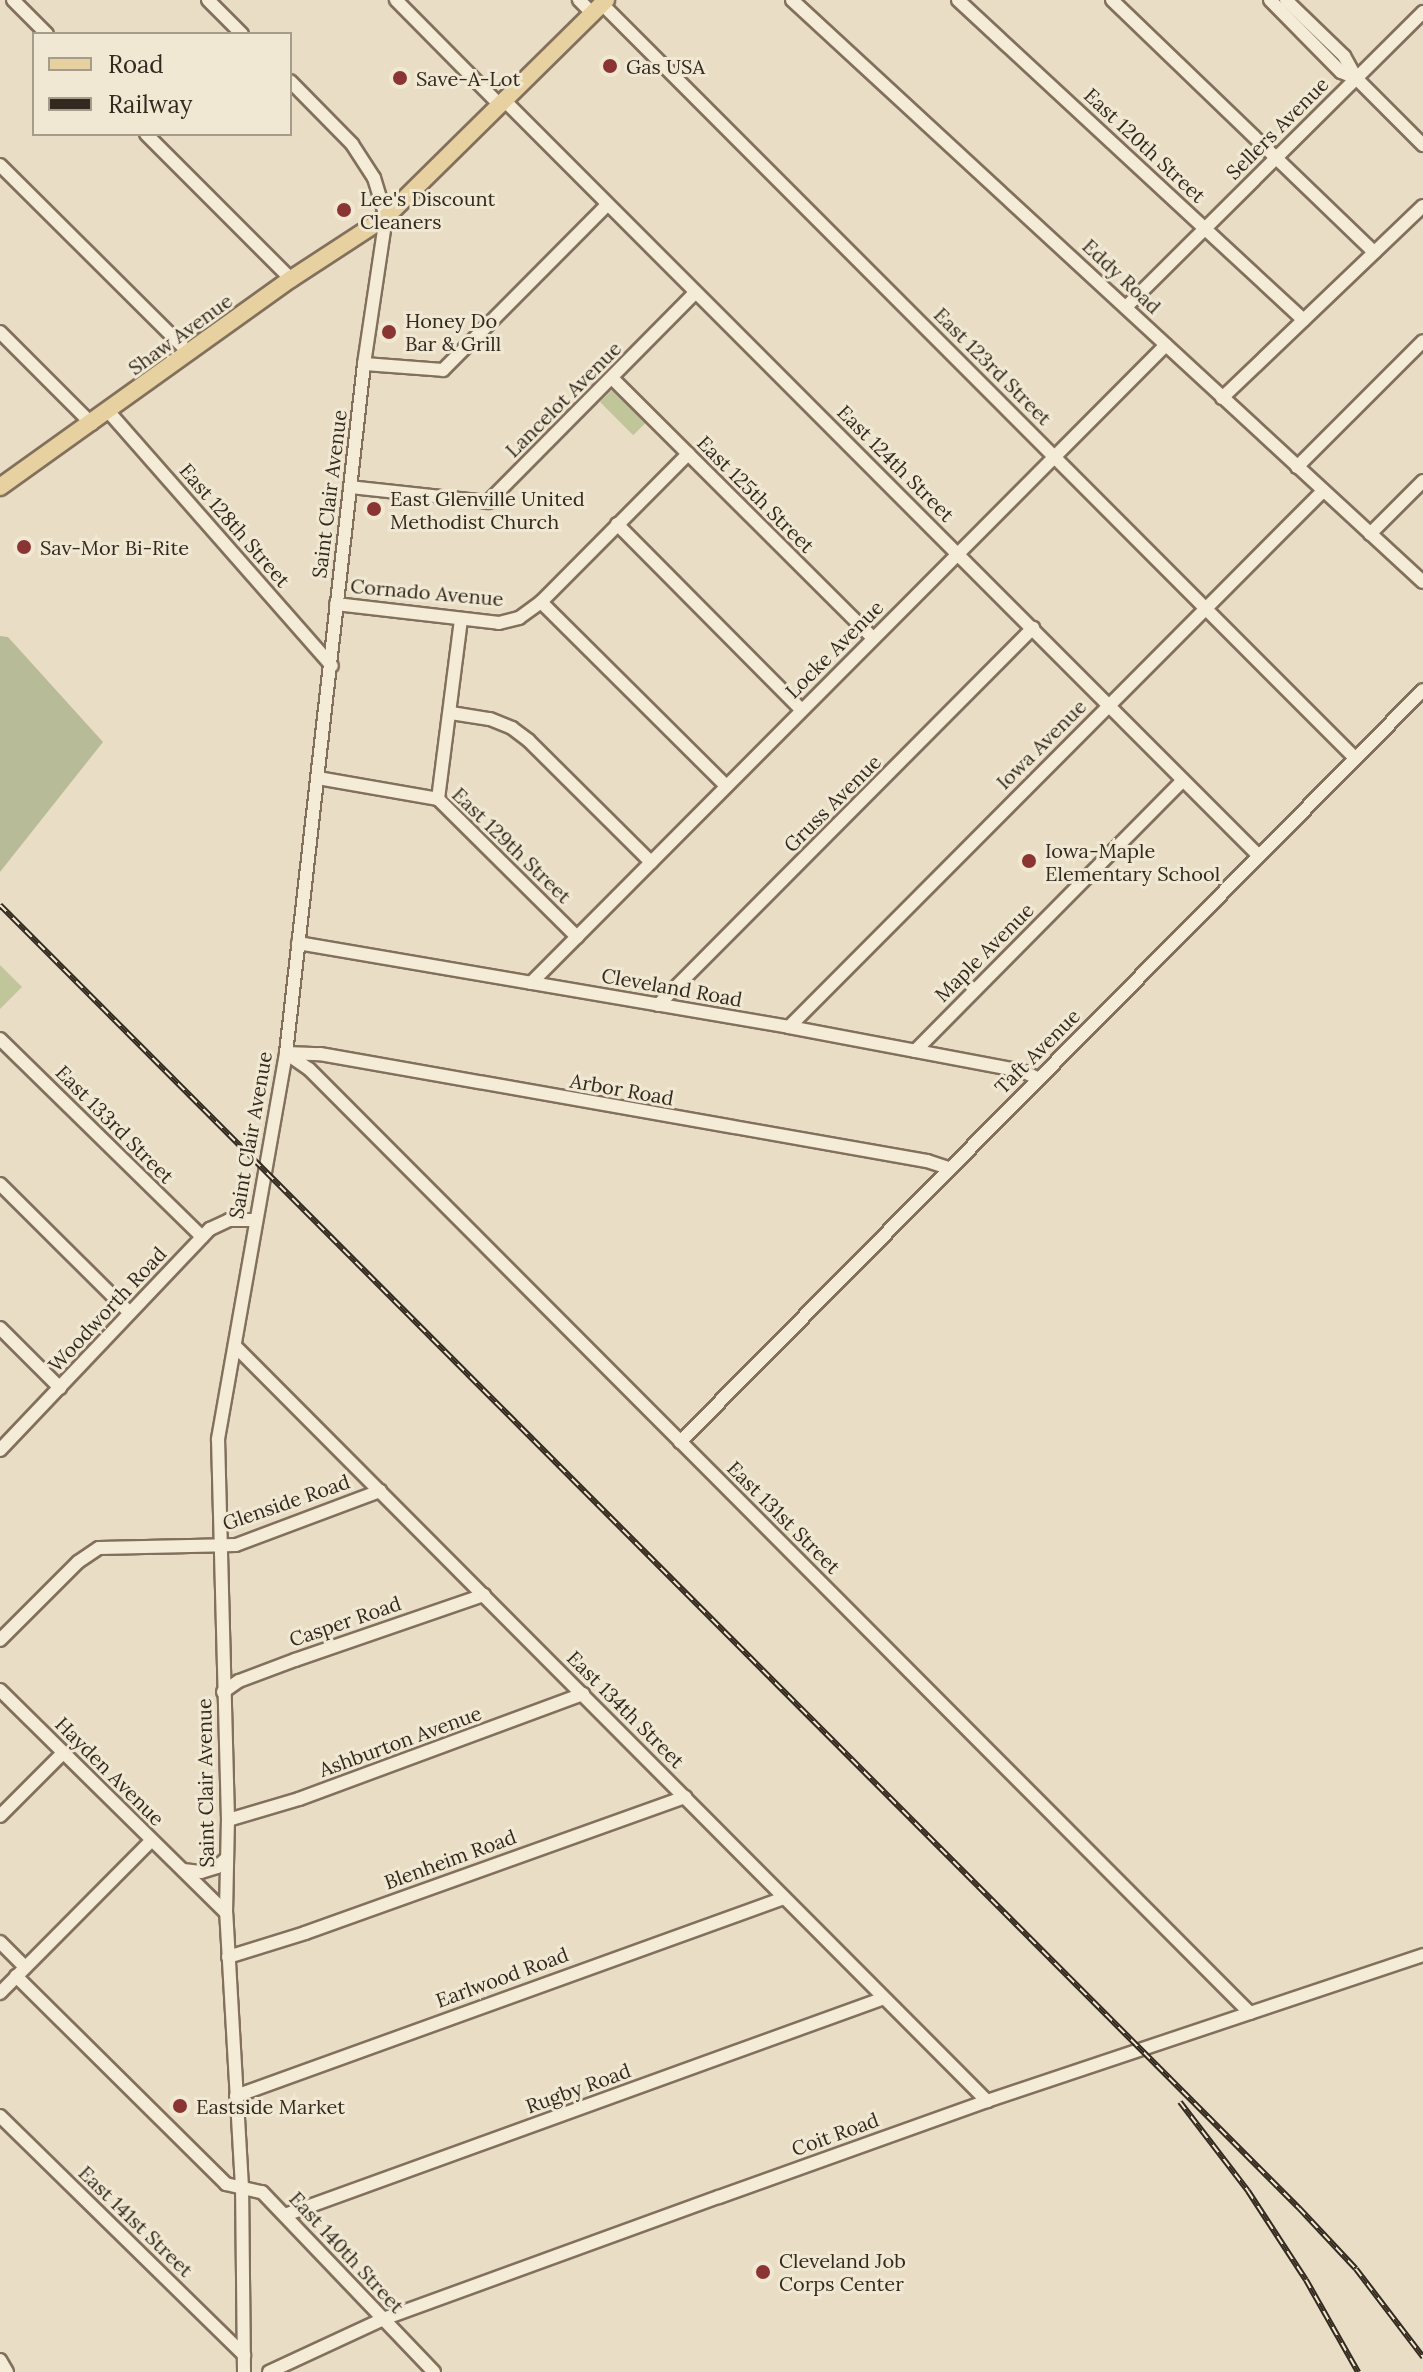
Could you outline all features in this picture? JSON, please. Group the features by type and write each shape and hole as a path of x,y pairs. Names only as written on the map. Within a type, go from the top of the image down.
{"main road":[{"path":"386,217 600,6"},
{"name":"Shaw Avenue","path":"0,487 291,279 386,217"}],"street":[{"path":"13,0 45,32"},
{"path":"208,0 240,32"},
{"name":"East 124th Street","path":"396,0 607,205 1258,855"},
{"name":"East 123rd Street","path":"579,0 600,6 1355,758"},
{"name":"Eddy Road","path":"792,0 1423,582"},
{"name":"East 120th Street","path":"958,0 1304,320"},
{"path":"1112,0 1374,252"},
{"path":"1270,0 1341,72 1356,78"},
{"path":"1286,0 1344,56 1356,78 1423,145"},
{"name":"Sellers Avenue","path":"1126,307 1423,12"},
{"path":"292,83 352,144 374,178 386,217"},
{"path":"148,136 291,279"},
{"path":"0,165 189,353"},
{"path":"364,364 443,370 607,205"},
{"path":"1222,398 1423,206"},
{"name":"Saint Clair Avenue","path":"244,2372 242,2187 226,1913 228,1820 218,1439 286,1053 364,364 386,217"},
{"name":"Lancelot Avenue","path":"350,487 488,502 695,293"},
{"path":"0,332 92,424"},
{"path":"1297,467 1423,341"},
{"name":"Locke Avenue","path":"531,983 1166,345"},
{"name":"East 125th Street","path":"612,378 873,638"},
{"name":"East 128th Street","path":"108,411 332,666"},
{"name":"Cornado Avenue","path":"336,604 499,623 519,618 541,602 688,454"},
{"path":"1370,534 1423,481"},
{"name":"Iowa Avenue","path":"789,1027 1323,491"},
{"path":"617,524 802,710"},
{"path":"541,602 726,786"},
{"path":"438,799 461,620"},
{"name":"Gruss Avenue","path":"658,1005 1033,628"},
{"name":"Taft Avenue","path":"680,1442 1423,690"},
{"path":"451,713 490,719 512,728 529,741 651,862"},
{"name":"East 129th Street","path":"318,778 438,799 577,937"},
{"name":"Maple Avenue","path":"915,1051 1183,780"},
{"name":"Cleveland Road","path":"298,943 789,1027 1022,1071 1037,1078"},
{"name":"East 133rd Street","path":"0,1039 202,1237"},
{"name":"Arbor Road","path":"286,1053 320,1054 927,1161 949,1168"},
{"name":"East 131st Street","path":"286,1053 309,1069 1250,2013"},
{"path":"0,1184 130,1313"},
{"name":"Woodworth Road","path":"0,1450 202,1237 218,1223 255,1220"},
{"path":"0,1328 60,1388"},
{"name":"East 134th Street","path":"235,1346 987,2101"},
{"name":"Glenside Road","path":"0,1640 78,1562 99,1548 236,1545 380,1491"},
{"name":"Casper Road","path":"223,1692 239,1681 295,1660 484,1595"},
{"name":"Hayden Avenue","path":"0,1690 226,1913"},
{"name":"Ashburton Avenue","path":"228,1820 299,1799 583,1694"},
{"path":"0,1816 63,1753"},
{"name":"Blenheim Road","path":"228,1957 305,1933 685,1797"},
{"path":"0,1993 151,1841"},
{"path":"182,1870 201,1872 217,1867 227,1858"},
{"name":"Earlwood Road","path":"236,2096 784,1898"},
{"name":"East 140th Street","path":"0,1942 21,1971 226,2184 262,2192 434,2372"},
{"name":"Coit Road","path":"269,2372 383,2319 987,2101 1423,1955"},
{"name":"Rugby Road","path":"285,2215 884,1998"},
{"name":"East 141st Street","path":"0,2116 244,2355"},
{"path":"0,2360 7,2372"}],"green space":[{"path":"612,390 645,423 633,435 600,402"},
{"path":"0,636 8,637 103,742 0,872"},
{"path":"0,965 22,987 0,1009"}],"railway":[{"path":"0,905 1299,2208 1356,2269 1423,2357"},
{"path":"1180,2102 1248,2191 1306,2280 1358,2372"}],"place":[{"name":"Gas USA","path":"610,66"},
{"name":"Save-A-Lot","path":"400,78"},
{"name":"Lee's Discount Cleaners","path":"344,210"},
{"name":"Honey Do Bar & Grill","path":"389,332"},
{"name":"East Glenville United Methodist Church","path":"374,509"},
{"name":"Sav-Mor Bi-Rite","path":"24,547"},
{"name":"Iowa-Maple Elementary School","path":"1029,861"},
{"name":"Eastside Market","path":"180,2106"},
{"name":"Cleveland Job Corps Center","path":"763,2272"}]}
